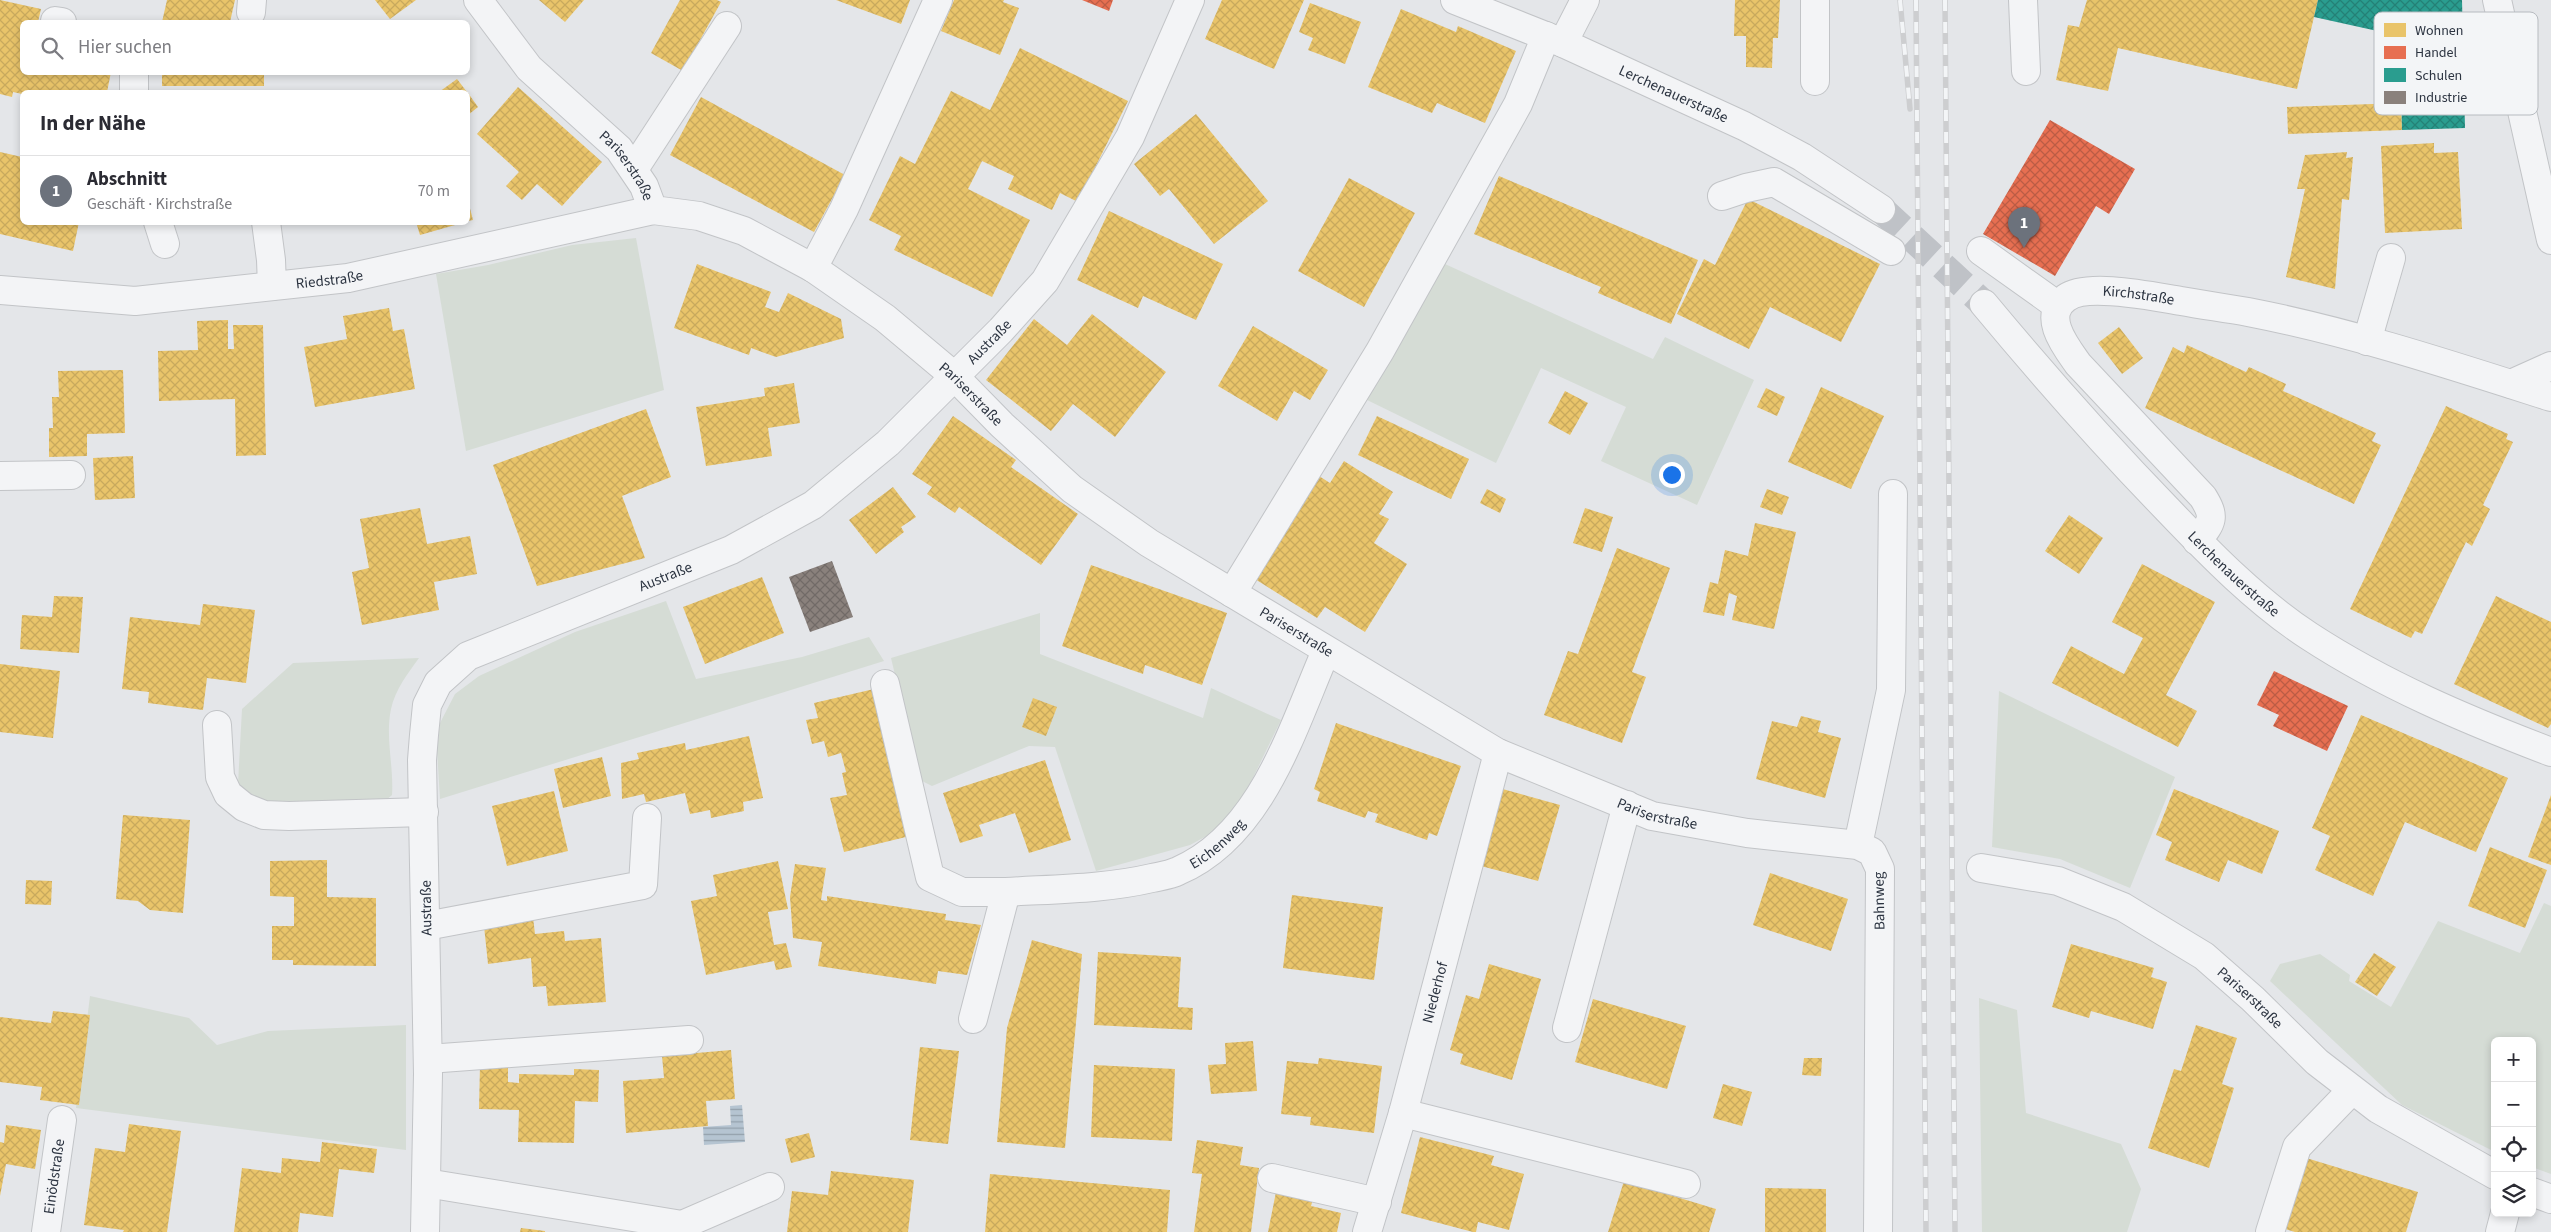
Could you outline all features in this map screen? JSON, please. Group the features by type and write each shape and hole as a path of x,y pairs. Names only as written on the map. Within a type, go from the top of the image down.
{"street":[{"name":"Pariserstraße","path":"478,0 529,68 620,149 644,186 652,210 699,216 744,231 813,268 885,318 953,375 1002,425 1072,489 1149,543 1498,753 1652,816 1748,833 1858,845"},
{"path":"813,268 844,209 938,0"},
{"name":"Austraße","path":"425,1232 428,1059 422,760 427,705 438,683 468,656 730,550 813,505 888,443 953,375 1000,330 1045,281 1130,137 1190,0"},
{"name":"Lerchenauerstraße","path":"1454,0 1554,39 1752,130 1802,157 1881,209"},
{"path":"1232,593 1380,351 1554,39 1585,0"},
{"path":"1815,81 1816,0"},
{"path":"2023,0 2026,71"},
{"path":"634,169 726,26"},
{"path":"134,75 134,90"},
{"path":"2523,115 2551,240"},
{"path":"1722,196 1774,182 1891,251"},
{"name":"Riedstraße","path":"0,290 135,301 348,278 652,210"},
{"path":"266,225 272,286"},
{"path":"1981,251 2058,306 2056,326 2061,340 2078,364 2203,496 2211,510 2211,524 2197,541"},
{"path":"2367,340 2391,258"},
{"name":"Kirchstraße","path":"2058,306 2071,294 2110,291 2249,312 2367,340 2551,397"},
{"name":"Lerchenauerstraße","path":"1984,304 2110,451 2197,541 2264,602 2308,635 2360,667 2466,720 2551,752"},
{"path":"2511,384 2551,366"},
{"path":"0,476 71,475"},
{"path":"1858,845 1891,690 1893,494"},
{"name":"Eichenweg","path":"885,684 930,877 962,892 1006,892 1131,883 1178,872 1221,845 1255,806 1277,764 1326,651"},
{"path":"217,724 220,777 228,794 244,807 264,815 289,816 424,812"},
{"name":"Niederhof","path":"1367,1232 1403,1113 1498,753"},
{"path":"1567,1028 1627,805"},
{"path":"426,926 644,885 647,818"},
{"name":"Bahnweg","path":"1858,845 1872,852 1880,869 1878,1232"},
{"name":"Pariserstraße","path":"1981,868 2058,882 2123,907 2196,951 2253,999 2317,1062 2378,1109 2491,1173"},
{"path":"973,1019 1006,892"},
{"path":"428,1059 689,1040"},
{"path":"2270,1232 2297,1147 2352,1090"},
{"path":"1403,1113 1686,1184"},
{"name":"Einödstraße","path":"46,1232 62,1120"},
{"path":"1272,1178 1377,1202"},
{"path":"426,1183 682,1225 770,1187"},
{"path":"2536,1193 2551,1199"},
{"path":"2500,1232 2505,1217"}],"shaded area":[{"path":"636,238 664,390 466,451 436,274 488,265 572,245"},
{"path":"1445,264 1653,359 1665,337 1754,380 1697,505 1601,461 1626,407 1541,368 1496,463 1365,399"},
{"path":"666,601 696,679 802,657 869,637 884,661 440,799 437,750 440,723 455,694 479,676 575,632"},
{"path":"1040,613 1040,654 1203,718 1211,688 1281,720 1250,784 1225,826 1190,845 1096,871 1055,747 1029,746 932,786 920,780 891,658"},
{"path":"419,658 399,688 391,709 389,741 392,795 385,801 262,805 244,793 238,784 242,709 293,663"},
{"path":"1999,691 2175,777 2130,888 2060,859 1992,847"},
{"path":"2544,903 2551,906 2551,1174 2536,1168 2536,1037 2491,1037 2491,1150 2402,1105 2270,981 2280,964 2320,954 2350,975 2349,981 2391,1007 2438,921 2520,953"},
{"path":"90,996 189,1018 217,1045 268,1031 406,1025 406,1150 76,1108"},
{"path":"1979,998 2017,1010 2026,1113 2121,1144 2141,1189 2127,1232 1982,1232"}],"water":[{"path":"742,1105 745,1142 704,1145 703,1127 731,1125 730,1106"}],"building: Wohnen":[{"path":"0,0 41,9 38,20 20,20 20,75 110,75 107,90 20,90 20,94 13,92 12,97 0,94"},
{"path":"167,0 235,0 230,20 162,20"},
{"path":"375,0 416,0 390,19"},
{"path":"539,0 584,0 565,22"},
{"path":"680,0 717,0 721,2 683,71 651,53"},
{"path":"836,0 910,0 901,24"},
{"path":"954,0 1004,0 1003,2 1019,8 1000,55 941,31"},
{"path":"1222,0 1304,0 1274,69 1205,39"},
{"path":"1735,0 1780,0 1778,38 1773,38 1772,68 1746,67 1746,36 1734,36"},
{"path":"2087,0 2318,0 2297,89 2118,48 2108,91 2056,80 2068,25 2079,27"},
{"path":"1310,3 1361,22 1345,64 1308,50 1313,38 1299,32"},
{"path":"1401,9 1456,32 1458,26 1516,51 1485,123 1437,103 1432,113 1368,87"},
{"path":"1020,48 1128,101 1078,202 1060,193 1052,210 1008,189 1014,176 982,161 968,189 1030,220 992,297 894,250 901,236 869,220 900,156 915,164 951,91 990,110"},
{"path":"162,75 264,75 264,86 162,86"},
{"path":"457,79 465,90 442,90"},
{"path":"518,87 602,162 562,206 537,184 522,200 506,186 519,172 477,134"},
{"path":"470,96 478,107 470,113"},
{"path":"701,97 845,175 814,232 670,155"},
{"path":"2374,104 2374,115 2401,115 2402,130 2288,134 2287,107"},
{"path":"1196,114 1268,201 1214,244 1169,189 1160,196 1134,164"},
{"path":"2434,143 2434,153 2458,152 2462,229 2385,233 2381,146"},
{"path":"0,152 20,157 20,225 78,225 73,251 0,234"},
{"path":"2347,152 2346,158 2353,157 2349,200 2342,199 2335,289 2286,277 2305,189 2297,189 2305,155"},
{"path":"1499,176 1698,260 1671,324 1598,293 1601,287 1474,234"},
{"path":"1349,178 1415,213 1364,307 1298,271"},
{"path":"1748,199 1880,264 1841,342 1770,307 1749,349 1677,314 1704,259 1715,265"},
{"path":"470,209 473,220 470,221"},
{"path":"1109,211 1223,264 1196,320 1143,296 1138,308 1077,280"},
{"path":"417,225 455,225 420,235"},
{"path":"697,264 771,292 765,307 779,312 788,293 841,319 844,338 776,357 751,348 749,355 674,328"},
{"path":"389,308 393,331 404,329 415,389 315,407 304,347 347,339 343,316"},
{"path":"1092,314 1166,372 1115,437 1073,404 1051,431 986,380 1034,319 1067,345"},
{"path":"228,320 228,349 234,349 233,325 263,325 266,455 236,456 235,399 159,401 158,351 198,350 197,321"},
{"path":"1253,326 1328,370 1310,400 1294,391 1277,421 1218,386"},
{"path":"2119,327 2143,358 2122,374 2098,343"},
{"path":"2187,345 2246,372 2249,367 2286,384 2283,391 2376,433 2372,441 2381,445 2354,504 2145,408 2173,347 2184,353"},
{"path":"123,370 125,433 87,434 87,456 49,457 49,428 53,428 52,397 59,397 58,371"},
{"path":"794,383 800,423 768,428 772,456 706,466 696,407 765,396 764,388"},
{"path":"1821,387 1884,416 1851,489 1788,462"},
{"path":"1766,388 1785,397 1777,416 1757,407"},
{"path":"1565,391 1588,403 1570,435 1548,423"},
{"path":"2446,406 2508,434 2506,439 2513,442 2483,505 2490,509 2472,546 2466,542 2422,634 2415,631 2411,638 2350,609"},
{"path":"646,409 671,477 622,496 645,558 537,586 493,465"},
{"path":"953,416 1016,460 1011,467 1078,514 1041,565 959,507 955,513 927,494 932,487 912,474"},
{"path":"1377,416 1469,459 1451,499 1358,455"},
{"path":"133,456 135,498 95,500 93,458"},
{"path":"1344,461 1393,492 1379,514 1389,519 1374,543 1407,564 1365,632 1325,607 1317,618 1255,579 1319,476 1330,483"},
{"path":"893,487 916,517 901,527 904,532 876,554 849,520"},
{"path":"1487,489 1506,499 1500,513 1480,503"},
{"path":"1767,489 1789,497 1782,515 1760,507"},
{"path":"420,508 427,544 470,536 477,574 434,582 439,610 362,625 352,572 369,568 360,519"},
{"path":"1585,508 1613,517 1602,552 1573,543"},
{"path":"2069,515 2103,538 2079,574 2045,551"},
{"path":"1755,523 1796,532 1774,629 1732,620 1737,596 1729,593 1724,616 1703,612 1710,582 1718,584 1725,550 1748,556"},
{"path":"1617,548 1670,568 1632,672 1646,677 1622,743 1544,715 1568,651 1578,654"},
{"path":"2142,564 2215,602 2166,695 2197,711 2178,747 2052,683 2071,646 2124,674 2143,638 2112,622"},
{"path":"1091,565 1227,613 1202,685 1145,665 1143,674 1062,646"},
{"path":"762,577 784,633 705,664 683,607"},
{"path":"54,596 83,597 79,653 20,649 22,615 52,617"},
{"path":"2496,596 2551,622 2551,724 2548,728 2454,684"},
{"path":"203,604 255,610 246,683 207,678 203,710 148,703 149,692 122,689 130,617 200,625"},
{"path":"0,664 60,671 53,738 0,732"},
{"path":"874,689 888,743 884,744 893,781 896,781 910,836 844,852 830,798 847,795 842,773 846,772 841,753 828,757 824,741 812,744 806,720 818,718 814,703"},
{"path":"1033,698 1057,707 1046,736 1022,727"},
{"path":"2361,715 2508,778 2476,852 2405,822 2373,896 2315,870 2330,836 2312,828"},
{"path":"1801,716 1821,721 1818,732 1841,738 1825,798 1756,779 1772,721 1797,727"},
{"path":"1336,723 1461,766 1437,836 1429,833 1427,840 1375,822 1378,814 1368,811 1365,818 1317,801 1320,792 1314,789"},
{"path":"749,736 763,798 743,802 744,811 711,818 710,810 690,814 685,793 646,802 644,794 622,799 621,763 639,759 637,753 685,743 686,750"},
{"path":"602,757 611,796 563,808 554,769"},
{"path":"1045,760 1071,840 1029,853 1015,813 979,825 983,836 960,843 943,793"},
{"path":"1499,788 1560,805 1538,881 1477,865"},
{"path":"2174,789 2279,831 2262,874 2228,860 2219,882 2165,860 2172,842 2156,835"},
{"path":"554,791 568,851 507,866 492,806"},
{"path":"2551,795 2551,865 2528,857"},
{"path":"123,815 190,820 183,913 150,910 138,901 116,899"},
{"path":"2490,847 2547,870 2525,928 2468,906"},
{"path":"327,860 327,897 376,898 376,966 293,965 293,960 272,960 272,926 294,926 294,897 270,896 270,861"},
{"path":"778,861 788,909 768,912 774,945 786,943 792,967 776,970 774,961 706,975 691,901 717,896 713,875"},
{"path":"795,864 826,868 821,900 827,901 827,896 946,914 945,920 981,925 967,975 938,971 936,984 818,966 822,942 793,938 790,897"},
{"path":"1770,873 1848,899 1831,951 1753,925"},
{"path":"26,880 52,881 51,905 25,904"},
{"path":"1292,895 1383,907 1374,980 1283,968"},
{"path":"533,917 535,934 564,931 565,941 601,938 606,1002 548,1006 546,986 533,987 531,958 488,964 484,926"},
{"path":"1032,940 1082,954 1065,1148 997,1142 1007,1028"},
{"path":"2071,944 2154,968 2151,977 2167,982 2153,1029 2091,1011 2089,1018 2052,1007"},
{"path":"1098,952 1181,957 1178,1007 1193,1008 1192,1030 1094,1025"},
{"path":"2374,953 2396,967 2377,996 2355,982"},
{"path":"1489,964 1541,979 1512,1080 1460,1064 1463,1054 1450,1050 1466,995 1479,999"},
{"path":"1593,999 1686,1026 1667,1089 1575,1062"},
{"path":"53,1011 90,1015 79,1105 40,1100 42,1087 0,1082 0,1017 51,1023"},
{"path":"2196,1025 2237,1038 2222,1084 2234,1088 2209,1168 2148,1148 2174,1069 2181,1071"},
{"path":"1253,1041 1257,1091 1211,1094 1208,1065 1226,1064 1225,1043"},
{"path":"920,1047 959,1051 948,1144 910,1140"},
{"path":"731,1050 735,1099 706,1101 708,1126 626,1133 623,1081 664,1078 662,1056"},
{"path":"1319,1058 1382,1066 1374,1133 1310,1125 1311,1117 1281,1114 1287,1061 1318,1064"},
{"path":"1804,1058 1822,1058 1821,1076 1802,1075"},
{"path":"480,1065 508,1066 508,1082 519,1083 519,1074 574,1075 574,1069 599,1070 598,1102 575,1101 574,1143 518,1142 519,1110 479,1109"},
{"path":"1094,1065 1175,1069 1172,1141 1091,1137"},
{"path":"1723,1084 1752,1092 1742,1126 1713,1118"},
{"path":"129,1124 181,1131 167,1232 123,1232 124,1230 84,1225 95,1148 125,1152"},
{"path":"6,1125 41,1130 35,1169 6,1164 0,1196 0,1142 4,1143"},
{"path":"809,1133 815,1157 791,1163 785,1139"},
{"path":"1420,1137 1494,1156 1491,1165 1524,1174 1509,1230 1478,1222 1476,1232 1473,1232 1401,1213"},
{"path":"1197,1140 1243,1147 1240,1165 1259,1168 1251,1232 1194,1232 1202,1174 1192,1173"},
{"path":"322,1142 377,1149 374,1173 339,1169 333,1217 300,1213 298,1232 234,1232 242,1168 281,1173 282,1158 320,1162"},
{"path":"2303,1157 2418,1192 2406,1232 2295,1232 2282,1228"},
{"path":"831,1171 914,1180 908,1232 787,1232 792,1191 828,1195"},
{"path":"990,1174 1170,1190 1167,1232 985,1232"},
{"path":"1624,1181 1716,1209 1709,1232 1608,1232"},
{"path":"1765,1188 1826,1189 1826,1232 1765,1232"},
{"path":"1276,1192 1313,1199 1311,1206 1341,1213 1337,1232 1268,1232"},
{"path":"521,1228 545,1231 545,1232 520,1232"}],"building: Handel":[{"path":"1082,0 1113,0 1109,11"},
{"path":"2050,120 2135,169 2109,214 2096,206 2055,276 1983,234"},
{"path":"2274,671 2348,706 2327,751 2273,726 2279,715 2257,705"}],"building: Schulen":[{"path":"2318,0 2462,0 2462,12 2374,12 2374,30 2314,17"},
{"path":"2402,115 2465,115 2465,128 2402,130"}],"building: Industrie":[{"path":"832,561 853,617 810,632 789,577"}],"tunnel":[{"path":"1881,209 1984,304"}],"railway":[{"path":"1900,0 1910,109"},
{"path":"1916,0 1926,1232"},
{"path":"1945,0 1955,1232"}],"place":[{"name":"Abschnitt","path":"2024,248"}]}
